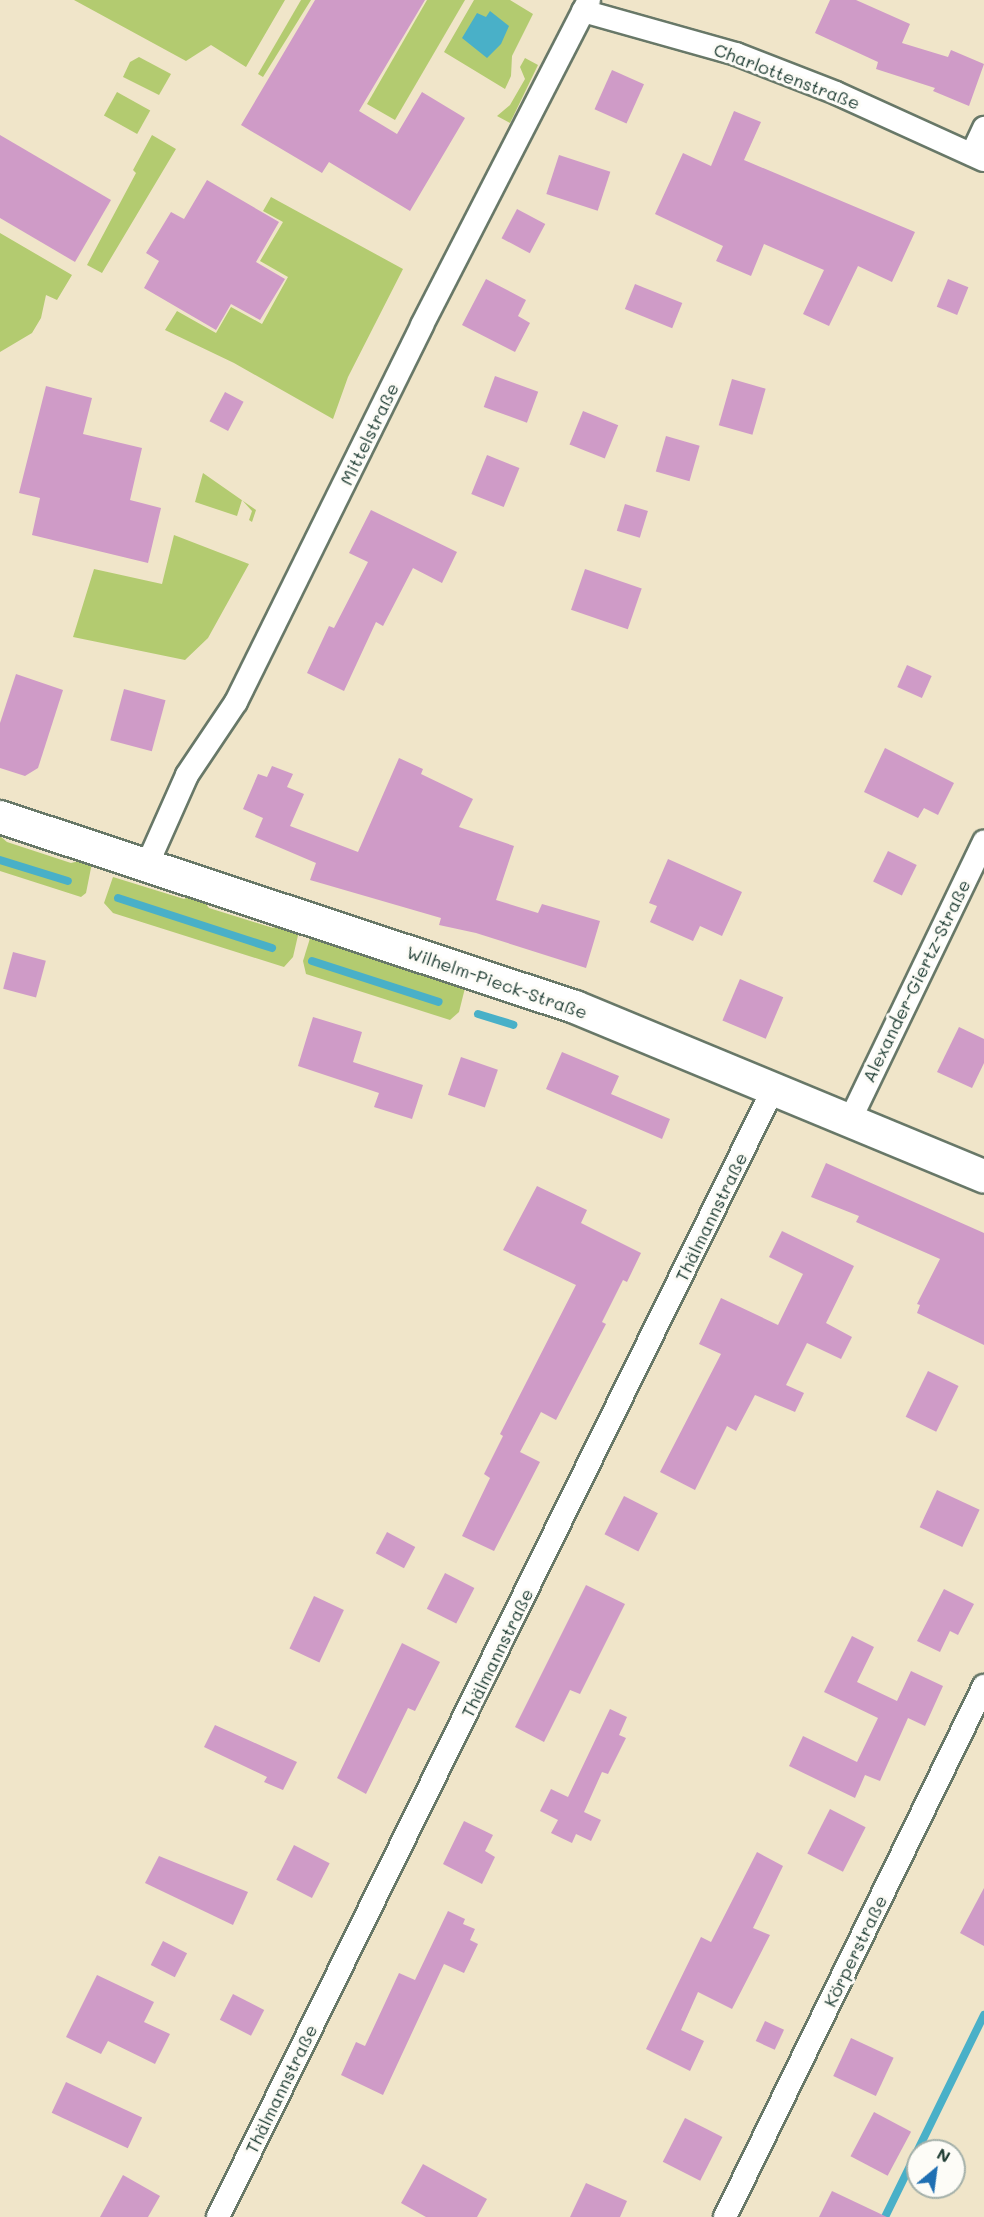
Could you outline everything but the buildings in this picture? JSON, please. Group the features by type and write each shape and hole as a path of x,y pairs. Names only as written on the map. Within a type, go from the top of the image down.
{"street":[{"name":"Charlottenstraße","path":"586,6 736,54 836,93 978,157"},
{"name":"Mittelstraße","path":"147,865 187,775 236,702 422,325 586,6"},
{"path":"978,157 984,128"},
{"name":"Wilhelm-Pieck-Straße","path":"0,817 565,1003 984,1176"},
{"name":"Alexander-Giertz-Straße","path":"850,1120 984,842"},
{"name":"Thälmannstraße","path":"218,2217 773,1089"},
{"name":"Körperstraße","path":"725,2217 984,1686"}],"green space":[{"path":"74,0 285,0 246,67 211,45 186,61"},
{"path":"301,0 311,0 263,77 258,74"},
{"path":"427,0 465,0 395,120 367,104"},
{"path":"474,0 510,0 533,14 512,56 511,76 505,89 444,52"},
{"path":"139,57 171,74 159,95 123,77 130,62"},
{"path":"525,58 538,65 510,123 497,116 510,105 525,79 520,67"},
{"path":"117,92 150,110 137,134 104,116"},
{"path":"152,135 176,149 102,273 87,265 136,173 133,170"},
{"path":"271,197 403,269 348,377 333,419 234,363 165,330 177,311 216,333 231,307 262,324 288,277 260,261 283,222 263,211"},
{"path":"0,233 72,275 57,300 46,295 41,318 32,333 0,352"},
{"path":"203,473 242,500 237,516 195,502"},
{"path":"243,501 256,510 252,522 249,520 252,511"},
{"path":"174,535 249,564 208,638 185,660 73,637 94,569 162,584"},
{"path":"0,836 7,842 71,863 87,859 92,863 86,893 81,897 0,871"},
{"path":"113,877 184,899 197,893 209,908 273,928 284,921 299,931 293,957 284,967 113,913 104,903"},
{"path":"311,935 467,980 459,1012 450,1020 306,974 303,961"}],"water":[{"path":"490,11 509,26 501,44 487,58 462,38 477,13 486,17"}],"waterway":[{"path":"0,860 68,881"},
{"path":"118,898 272,948"},
{"path":"312,961 439,1002"},
{"path":"478,1014 513,1025"},
{"path":"885,2217 984,2015"}]}
